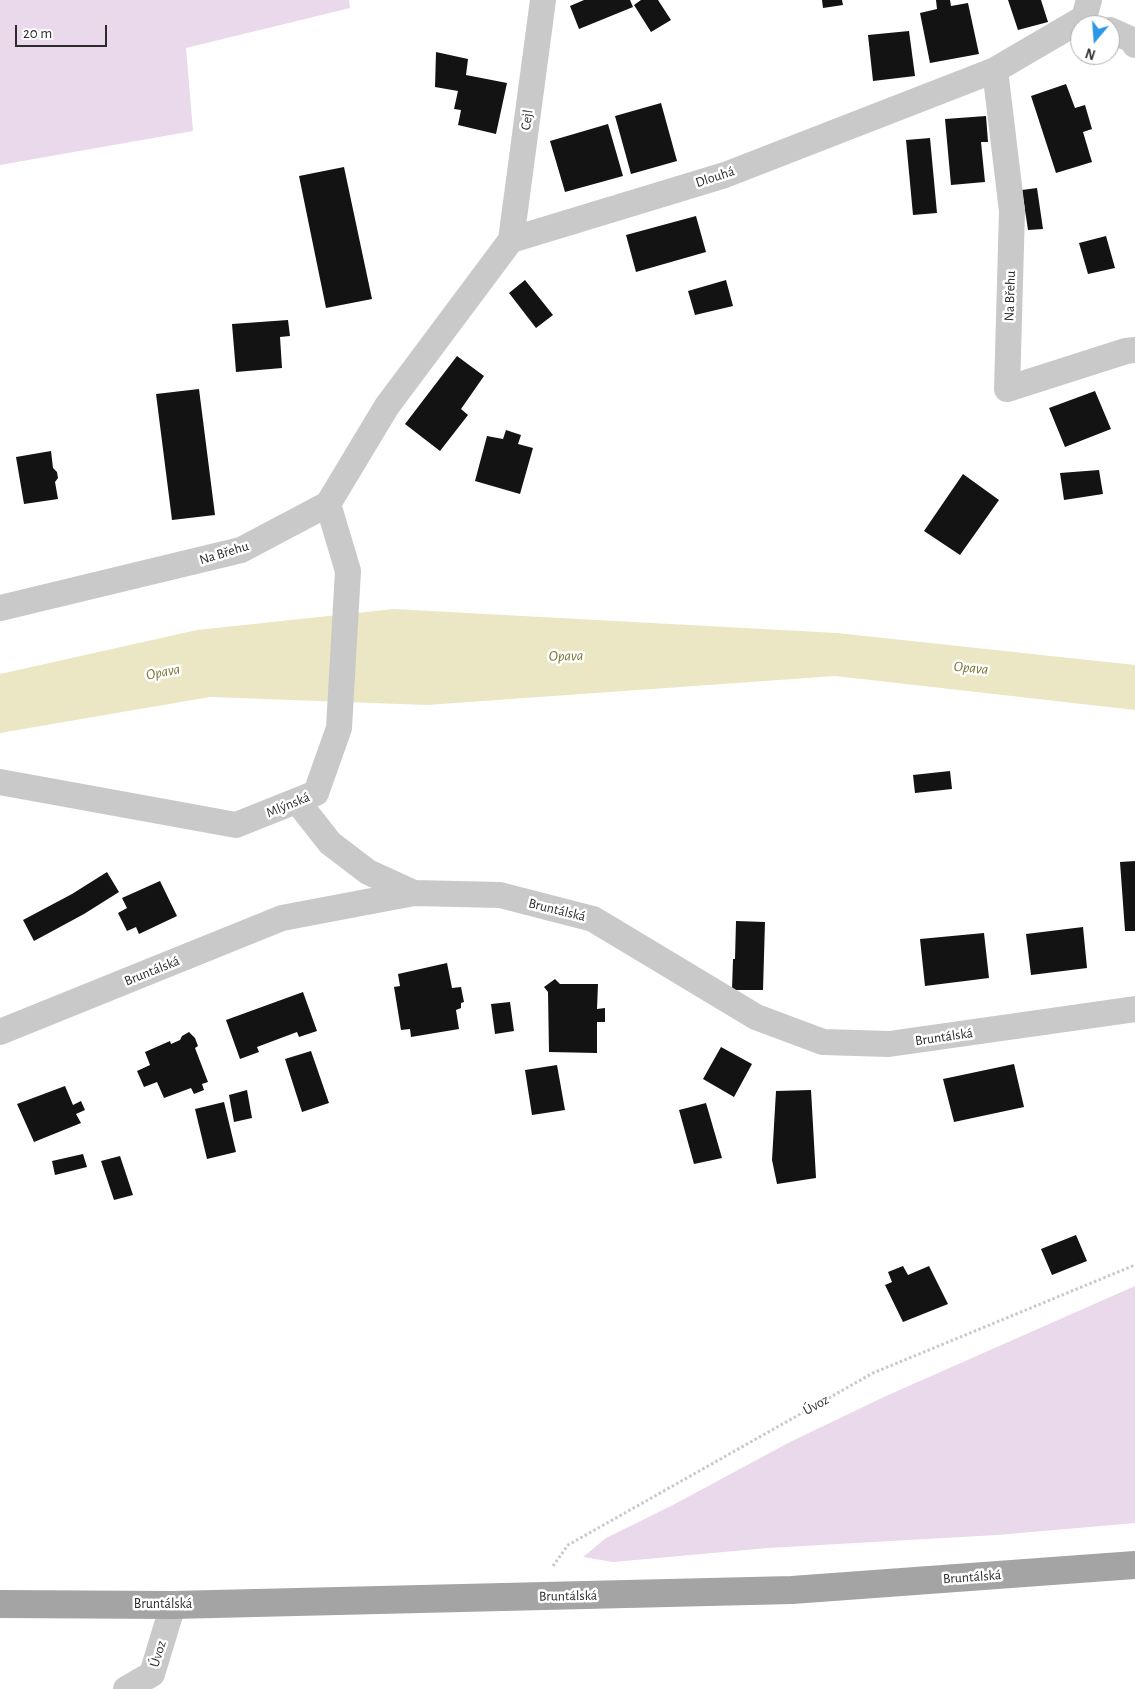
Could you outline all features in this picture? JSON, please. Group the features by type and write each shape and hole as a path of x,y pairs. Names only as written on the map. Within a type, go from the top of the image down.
{"main road":[{"name":"Bruntálská","path":"0,1604 173,1605 792,1590 1135,1565"}],"street":[{"name":"Cejl","path":"511,240 544,0"},
{"name":"Dlouhá","path":"511,240 725,175 995,70 1091,14"},
{"path":"1120,35 1132,40 1135,45"},
{"name":"Na Břehu","path":"995,70 1012,211 1007,389 1126,351 1135,350"},
{"path":"328,504 387,406 511,240"},
{"name":"Na Břehu","path":"0,608 241,550 328,504"},
{"name":"Mlýnská","path":"0,782 236,825 316,793 339,728 348,570 328,504"},
{"path":"297,801 330,843 368,872 414,894"},
{"name":"Bruntálská","path":"0,1032 282,918 414,894 500,895 593,919 756,1017 822,1042 889,1044 1135,1009"},
{"name":"Úvoz","path":"126,1689 152,1674 173,1605"}],"path":[{"name":"Úvoz","path":"532,1596 568,1545 873,1373 1135,1265"}],"shaded area":[{"path":"0,0 349,0 350,8 186,48 193,131 0,165"},
{"path":"1135,1286 1135,1523 997,1535 768,1548 613,1562 583,1557 606,1538 671,1506 790,1442 886,1396"}],"water":[{"name":"Opava","path":"394,609 837,633 1135,665 1135,710 835,676 427,705 210,697 0,733 0,674 197,630"}],"building":[{"path":"584,0 630,0 633,7 579,29 570,6"},
{"path":"641,0 658,0 671,20 651,32 634,5"},
{"path":"822,0 842,0 843,5 823,8"},
{"path":"936,0 950,0 951,6 968,3 979,54 930,63 920,13 937,9"},
{"path":"1008,0 1041,0 1048,22 1018,30"},
{"path":"909,31 915,76 873,81 868,35"},
{"path":"436,52 468,59 466,75 507,83 496,134 458,125 461,110 454,109 458,91 435,87"},
{"path":"1066,84 1075,108 1085,105 1092,129 1083,132 1092,162 1056,173 1031,96"},
{"path":"661,103 677,161 631,174 615,116"},
{"path":"986,116 988,142 981,142 985,182 951,185 945,119"},
{"path":"608,124 623,176 565,192 550,141"},
{"path":"930,138 937,213 913,215 906,140"},
{"path":"344,167 372,299 326,308 299,176"},
{"path":"1037,188 1043,229 1028,230 1022,190"},
{"path":"696,216 706,252 636,272 626,235"},
{"path":"1106,236 1115,268 1088,274 1079,243"},
{"path":"525,280 553,315 536,328 509,293"},
{"path":"726,280 733,306 695,315 688,291"},
{"path":"288,320 290,336 280,337 282,368 236,372 232,324"},
{"path":"457,356 484,376 461,409 468,415 440,451 405,424"},
{"path":"199,389 215,515 172,520 156,394"},
{"path":"1095,391 1111,429 1065,447 1049,408"},
{"path":"506,430 521,435 518,444 533,448 520,494 475,481 487,436 503,439"},
{"path":"51,451 53,468 57,472 58,478 55,482 58,499 24,504 16,457"},
{"path":"1099,470 1103,494 1064,500 1060,473"},
{"path":"963,474 999,500 960,555 924,531"},
{"path":"950,771 952,789 915,793 913,775"},
{"path":"1135,861 1135,931 1125,931 1120,862"},
{"path":"107,872 119,892 84,914 34,941 23,920 72,894"},
{"path":"160,881 177,916 139,934 136,927 127,931 118,913 127,908 122,898"},
{"path":"736,921 765,922 763,990 732,990"},
{"path":"1083,927 1087,968 1031,975 1026,934"},
{"path":"984,933 989,978 925,986 920,939"},
{"path":"447,963 452,988 461,987 464,1002 461,1003 461,1008 456,1010 459,1029 411,1037 410,1029 401,1030 394,987 400,986 398,974"},
{"path":"555,979 560,984 598,984 597,1009 605,1008 605,1022 597,1022 597,1053 549,1052 548,992 544,987"},
{"path":"303,992 317,1031 299,1037 297,1032 257,1047 259,1052 240,1059 226,1020"},
{"path":"510,1002 514,1031 495,1034 491,1004"},
{"path":"189,1032 195,1038 198,1046 195,1048 208,1082 202,1084 204,1090 194,1094 191,1088 164,1098 157,1082 144,1087 137,1071 150,1065 145,1052 170,1041 171,1044 180,1040 182,1036"},
{"path":"721,1047 752,1064 734,1097 703,1079"},
{"path":"311,1051 329,1103 302,1112 285,1059"},
{"path":"1014,1064 1024,1107 954,1122 943,1079"},
{"path":"557,1065 565,1110 532,1115 525,1070"},
{"path":"65,1086 73,1105 81,1101 85,1110 76,1114 81,1123 34,1142 17,1104"},
{"path":"247,1090 252,1118 234,1122 229,1095"},
{"path":"811,1090 816,1178 777,1184 772,1160 776,1091"},
{"path":"224,1102 236,1152 207,1159 195,1109"},
{"path":"706,1103 722,1158 694,1164 679,1110"},
{"path":"83,1154 87,1167 55,1175 52,1161"},
{"path":"120,1156 133,1195 114,1200 101,1161"},
{"path":"1076,1235 1087,1261 1052,1275 1041,1249"},
{"path":"903,1266 908,1275 929,1266 948,1304 903,1322 885,1285 892,1282 888,1272"}]}
